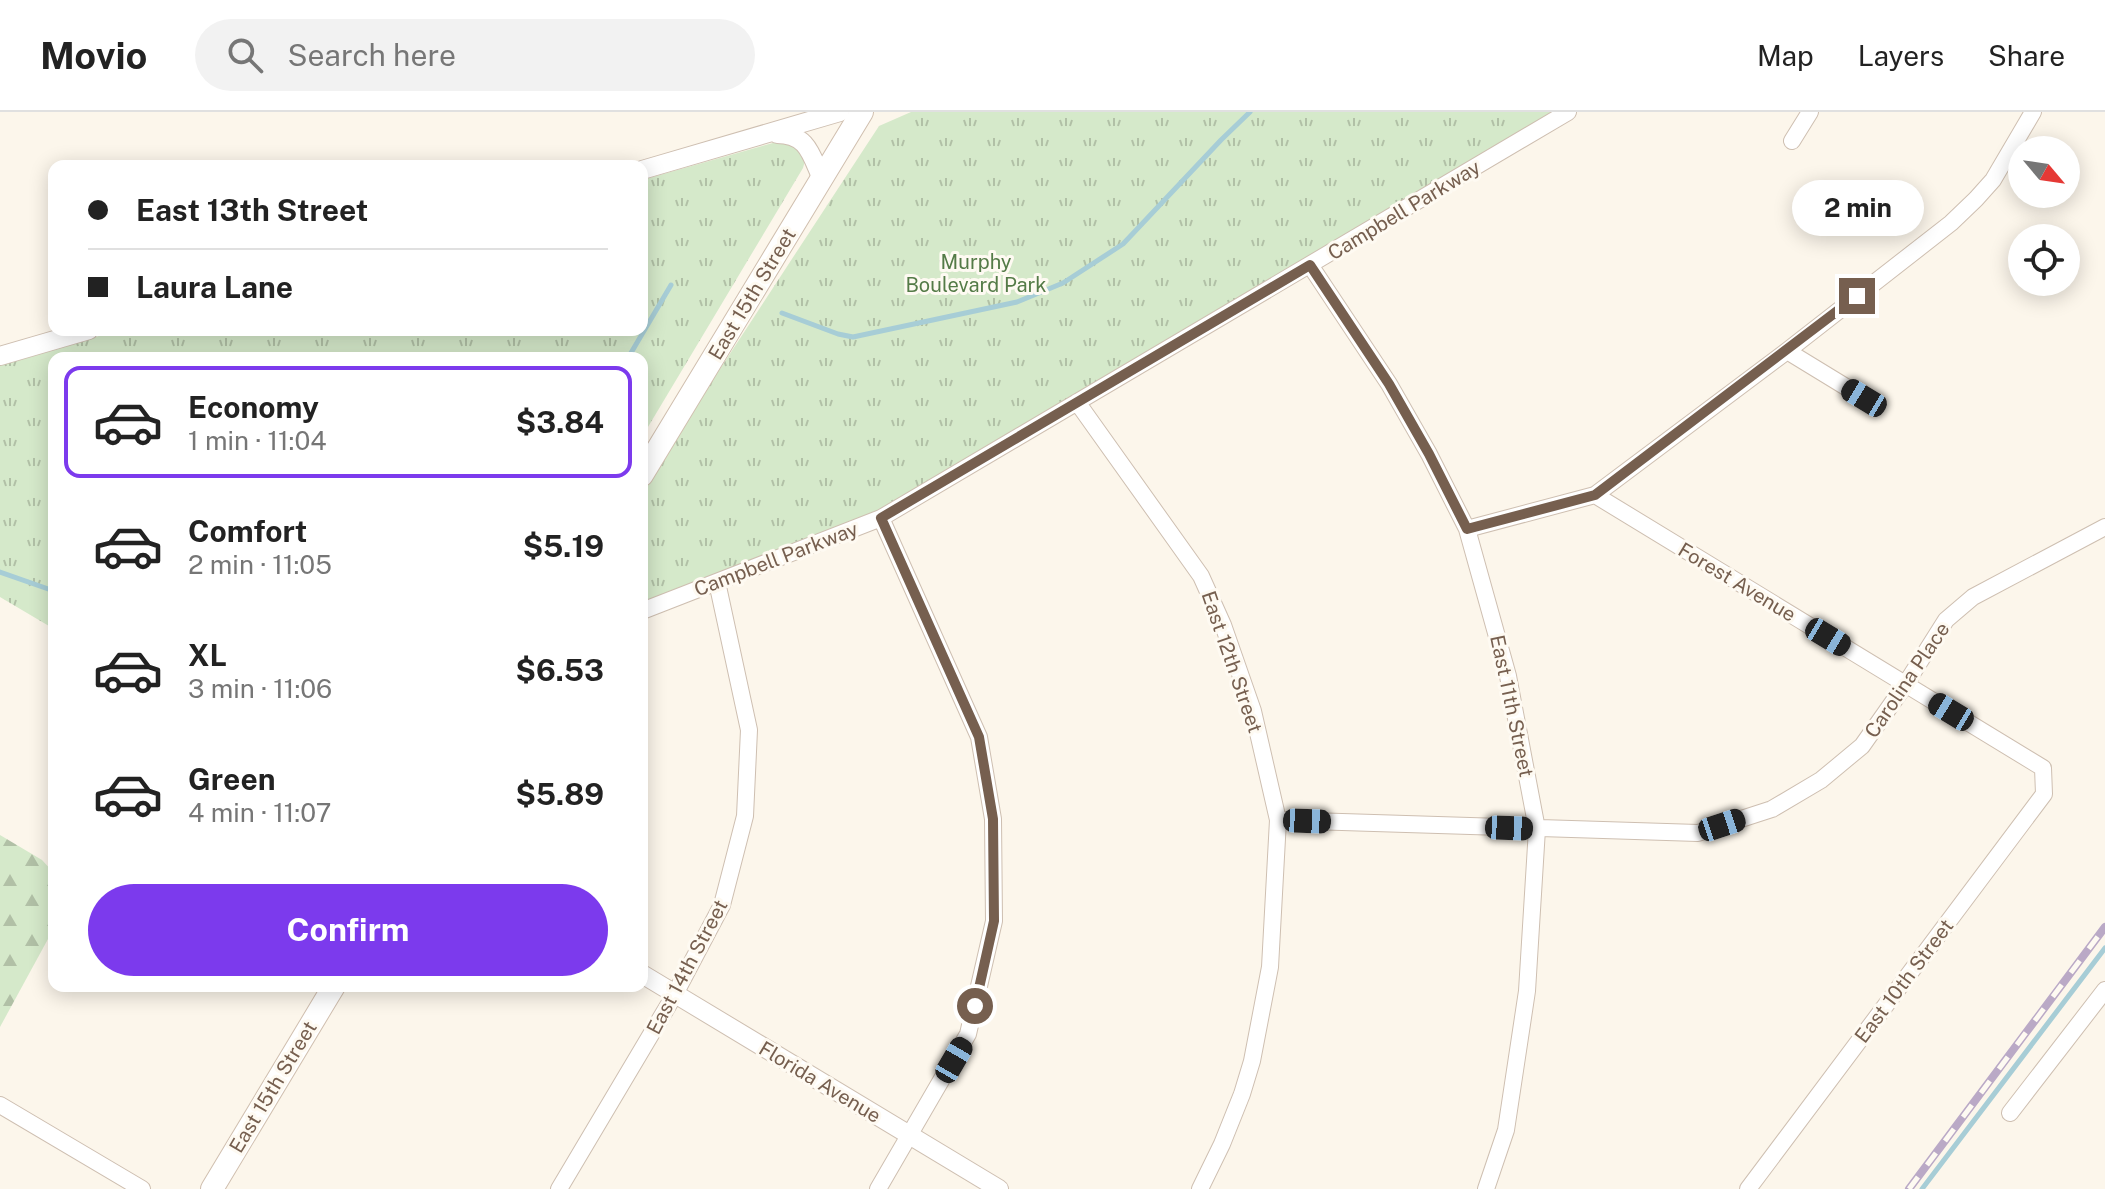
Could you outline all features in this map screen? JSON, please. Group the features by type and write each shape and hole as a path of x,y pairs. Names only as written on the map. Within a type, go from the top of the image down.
{"main road":[{"name":"East 15th Street","path":"648,465 862,112"},
{"name":"East 15th Street","path":"212,1189 330,992"}],"street":[{"path":"648,168 840,112"},
{"name":"Campbell Parkway","path":"648,609 881,518 1568,112"},
{"path":"1792,141 1810,112"},
{"path":"1467,529 1595,495 1951,223 2001,168 2033,112"},
{"path":"766,135 787,134 806,144 822,179"},
{"name":"East 11th Street","path":"1310,265 1389,384 1467,529 1508,676 1537,829 1527,991 1506,1130 1486,1189"},
{"path":"0,356 68,336"},
{"path":"1787,351 1864,398"},
{"name":"East 12th Street","path":"1077,402 1201,576 1223,625 1253,711 1278,820 1270,967 1252,1061 1222,1144 1200,1189"},
{"name":"Forest Avenue","path":"1595,495 2043,768"},
{"path":"878,1189 968,1034 994,921 993,819 979,737 881,518"},
{"name":"Carolina Place","path":"1278,820 1698,833 1772,809 1821,780 1862,746 1946,620 1973,597 2105,527"},
{"name":"East 14th Street","path":"559,1189 675,994 722,905 745,816 749,730 717,582"},
{"name":"East 10th Street","path":"1748,1189 2044,794 2043,768"},
{"name":"Florida Avenue","path":"648,978 999,1189"},
{"path":"2010,1113 2105,990"},
{"path":"0,1105 142,1189"}],"green space":[{"name":"Murphy Boulevard Park","path":"911,112 1568,112 881,518 648,609 648,479 879,126"},
{"path":"780,141 790,141 806,157 803,168 648,427 648,352 48,352 48,625 0,597 0,364 99,336 648,336 648,178"},
{"path":"0,835 48,866 48,939 0,1027"}],"waterway":[{"path":"782,313 853,337 1017,302 1063,283 1123,244 1250,112"},
{"path":"648,324 671,285"},
{"path":"632,352 641,336"},
{"path":"0,572 48,589"},
{"path":"1922,1189 2105,948"}],"railway":[{"path":"1909,1189 2105,927"}],"route":[{"path":"975,1006 994,921 993,819 979,737 881,518 1310,265 1389,384 1467,529 1595,495 1857,296"}]}
